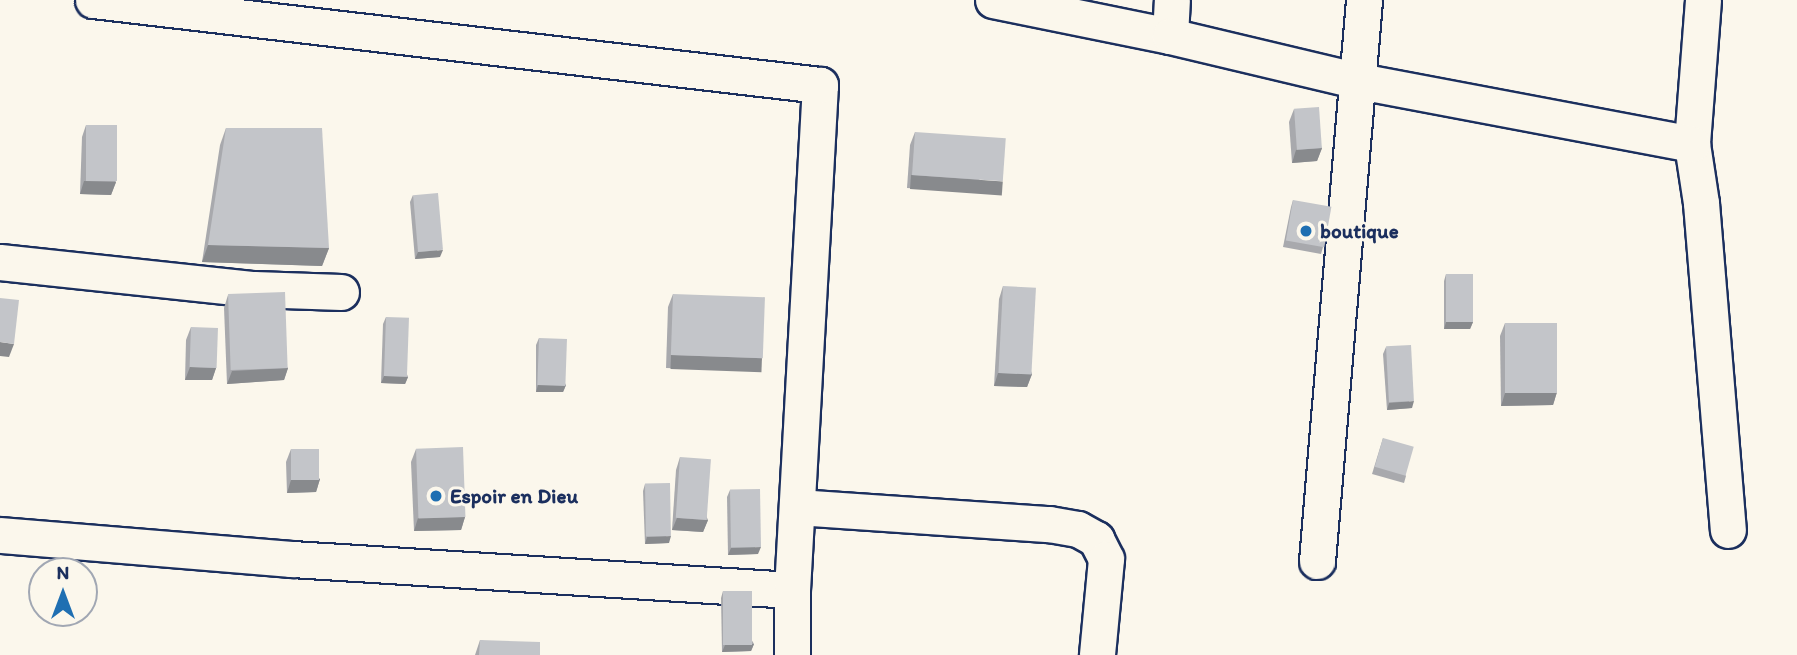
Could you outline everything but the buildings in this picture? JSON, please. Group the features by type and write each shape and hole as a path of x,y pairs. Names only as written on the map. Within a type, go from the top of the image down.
{"street":[{"path":"93,0 820,85 796,507 792,655"},
{"path":"993,0 1170,36 1359,81 1692,144"},
{"path":"1170,36 1172,0"},
{"path":"1317,561 1364,0"},
{"path":"1703,0 1692,144 1702,203 1728,530"},
{"path":"0,262 254,289 341,292"},
{"path":"796,507 1049,524 1078,529 1096,539 1106,559 1097,655"},
{"path":"0,535 292,559 792,590"}],"place":[{"name":"boutique","path":"1306,231"},
{"name":"Espoir en Dieu","path":"436,496"}]}
